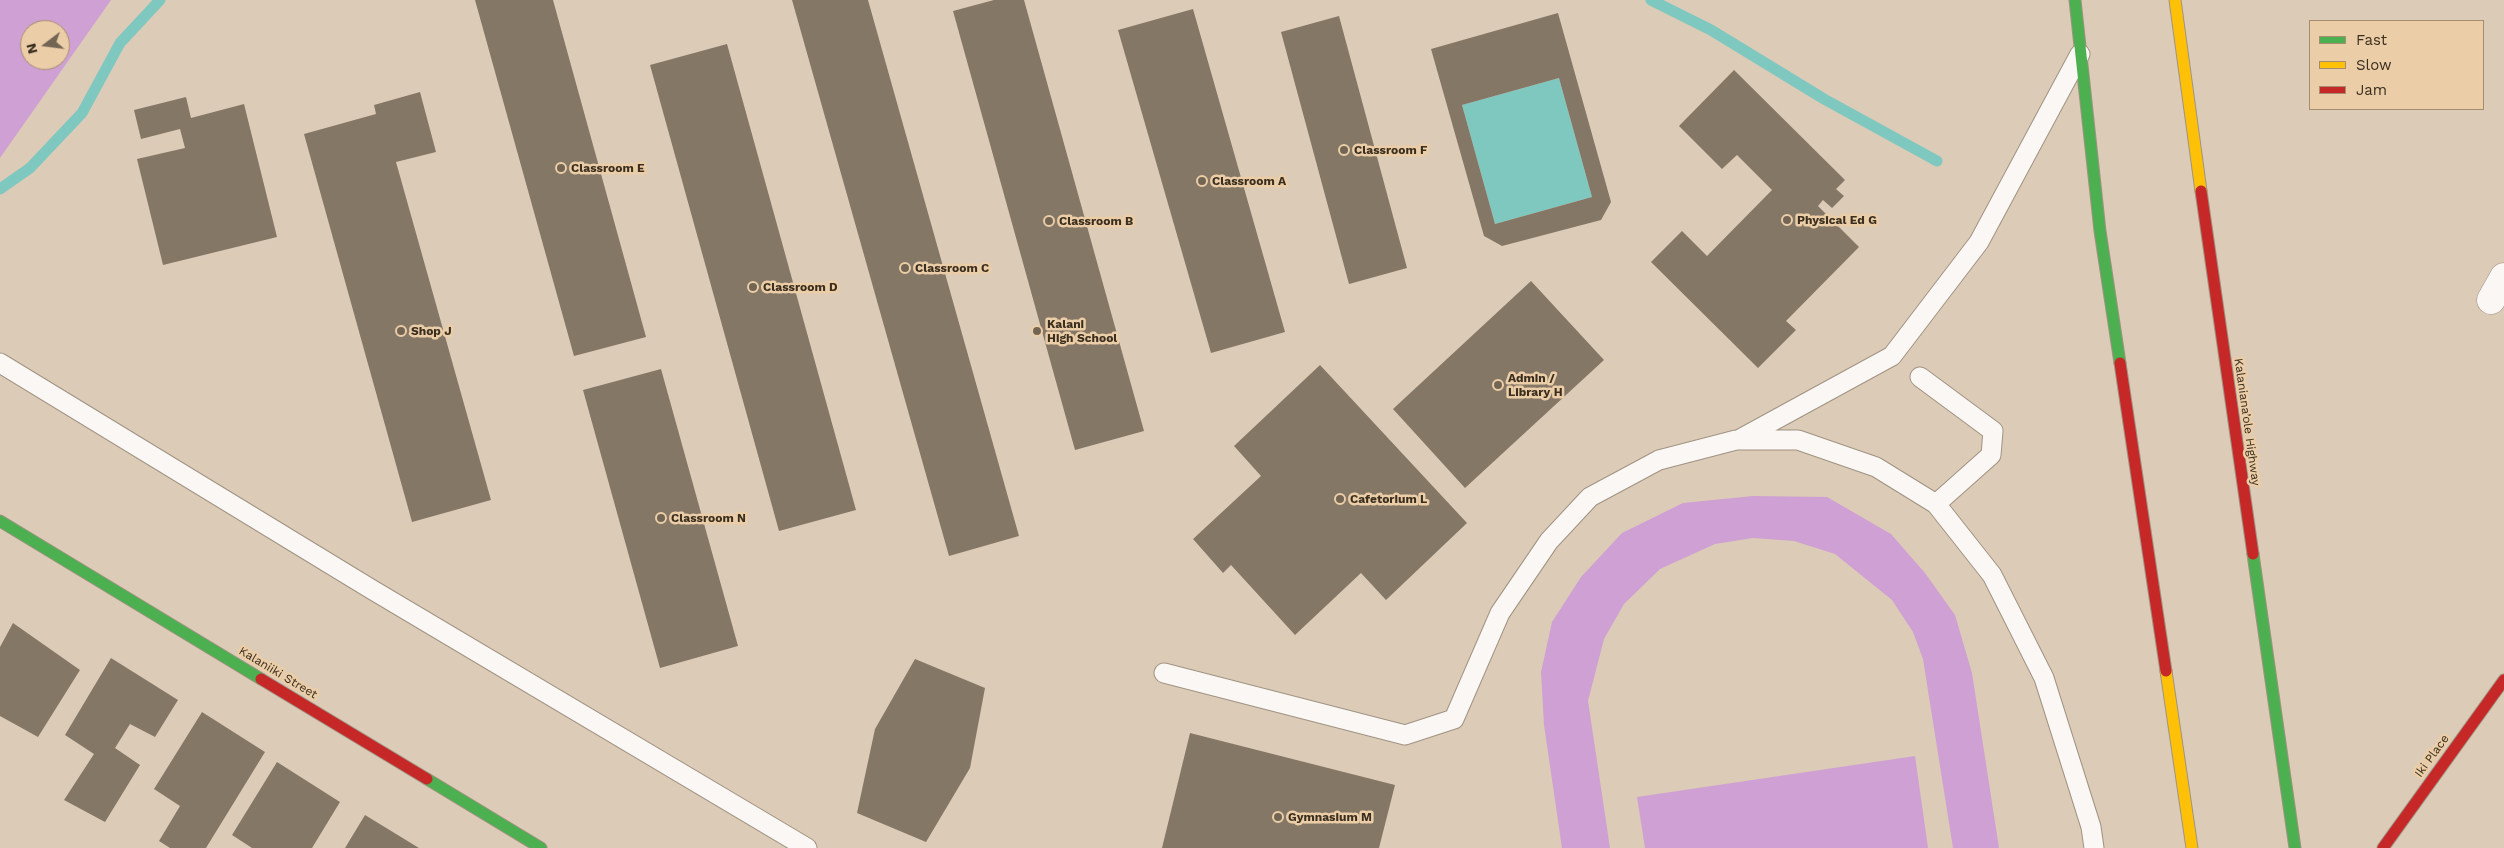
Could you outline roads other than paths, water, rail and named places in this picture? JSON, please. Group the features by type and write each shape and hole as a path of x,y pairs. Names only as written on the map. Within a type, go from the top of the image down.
{"main road":[{"path":"2075,0 2102,241 2192,848"},
{"name":"Kalaniana’ole Highway","path":"2175,0 2295,848"},
{"name":"Kalaniiki Street","path":"0,521 541,848"},
{"name":"Iki Place","path":"2383,848 2504,680"}],"lane":[{"path":"1164,673 1405,735 1454,720 1500,613 1549,541 1590,497 1659,460 1736,440 1892,356 1980,242 2080,54"},
{"path":"0,363 371,589 807,848"},
{"path":"1920,377 1993,430 1991,455 1936,504"},
{"path":"1736,440 1798,440 1876,467 1936,504 1992,574 2044,678 2091,828 2094,848"}],"water":[{"path":"1559,78 1592,197 1495,224 1462,105"}],"waterway":[{"path":"0,189 30,168 82,113 120,43 160,0"},
{"path":"1651,0 1711,30 1824,99 1937,161"}],"place":[{"name":"Classroom F","path":"1344,150"},
{"name":"Classroom E","path":"561,168"},
{"name":"Classroom A","path":"1202,181"},
{"name":"Physical Ed G","path":"1787,220"},
{"name":"Classroom B","path":"1049,221"},
{"name":"Classroom C","path":"905,268"},
{"name":"Classroom D","path":"753,287"},
{"name":"Shop J","path":"401,331"},
{"name":"Kalani High School","path":"1037,331"},
{"name":"Admin / Library H","path":"1498,385"},
{"name":"Cafetorium L","path":"1340,499"},
{"name":"Classroom N","path":"661,518"},
{"name":"Gymnasium M","path":"1278,817"}]}
